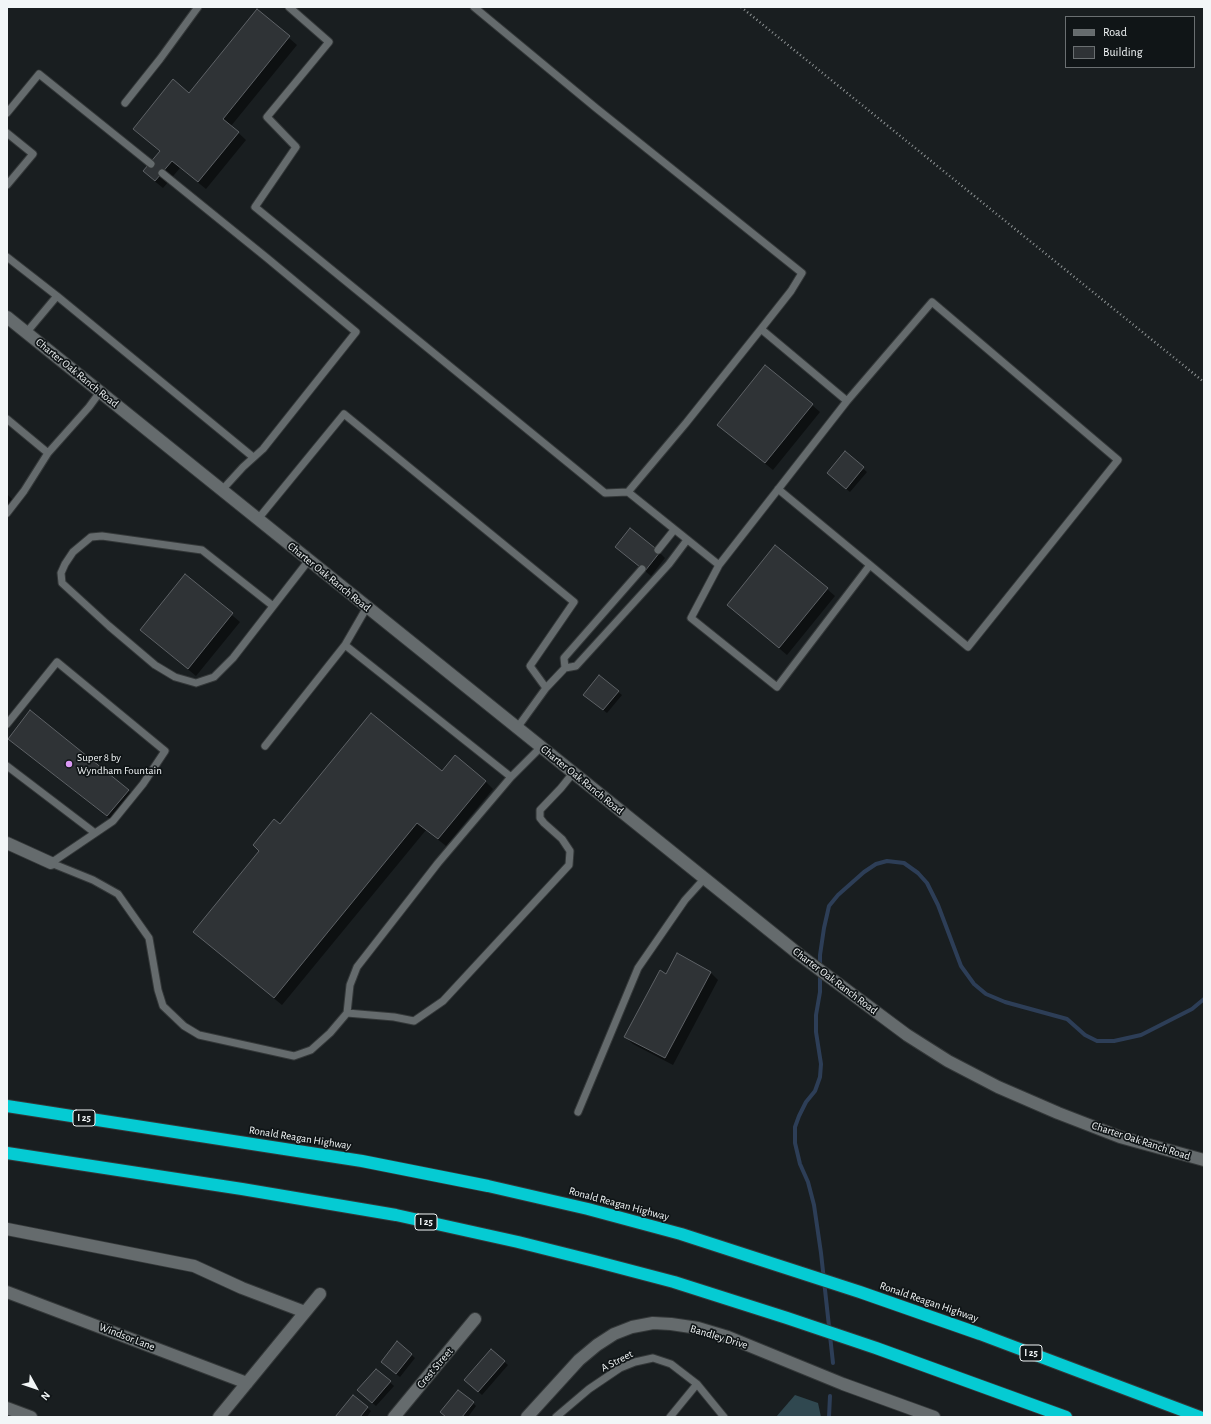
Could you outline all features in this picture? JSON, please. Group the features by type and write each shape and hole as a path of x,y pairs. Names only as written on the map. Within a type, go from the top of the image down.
{"highway":[{"name":"Ronald Reagan Highway","path":"7,1106 362,1161 488,1186 588,1209 667,1230 780,1265 860,1292 980,1334 1200,1417"},
{"name":"I 25","path":"7,1154 58,1160 396,1215 518,1242 674,1282 787,1318 1066,1417"}],"street":[{"name":"Charter Oak Ranch Road","path":"7,317 704,879 841,987 907,1035 948,1061 998,1087 1058,1113 1120,1137 1204,1160"},
{"path":"7,843 51,863"},
{"path":"7,1229 194,1266 242,1288 305,1312"},
{"name":"Windsor Lane","path":"7,1292 247,1383"},
{"path":"219,1417 320,1294"},
{"name":"Crest Street","path":"394,1417 475,1319"},
{"name":"Bandley Drive","path":"527,1417 579,1360 597,1345 614,1334 632,1327 653,1323 698,1328 728,1337 843,1384 934,1417"},
{"path":"7,1408 31,1417"}],"lane":[{"path":"125,103 160,59 198,7"},
{"path":"289,7 329,42 267,117 296,147 255,207 605,493 628,492 719,565"},
{"path":"474,7 596,108 802,273 791,291 686,424 628,492"},
{"path":"7,113 39,74 150,164"},
{"path":"7,132 33,154 7,185"},
{"path":"162,174 356,332 263,449 222,490"},
{"path":"7,257 254,457"},
{"path":"26,332 57,296"},
{"path":"778,489 870,565 968,647 1118,460 932,302 847,401 778,489 719,565 691,618 777,687 870,565"},
{"path":"761,329 847,401"},
{"path":"7,513 24,491 48,454 89,407 100,392"},
{"path":"258,519 344,414 574,602 530,666 546,688"},
{"path":"7,419 48,454"},
{"path":"658,550 674,530"},
{"path":"273,606 202,550 102,536 91,537 73,552 61,573 62,583 108,626 155,665 175,677 196,683 214,676 233,658 309,560"},
{"path":"517,728 546,688 565,668 576,666 669,564 687,540"},
{"path":"565,668 564,658 642,569"},
{"path":"265,746 345,645 367,607"},
{"path":"345,645 511,777"},
{"path":"7,724 57,662 165,751 143,784 113,821 51,863"},
{"path":"51,863 93,880 118,894 149,938 158,990 163,1006 184,1026 199,1034 294,1056 311,1050 330,1033 347,1013 350,986 357,967 438,863 511,777 541,747"},
{"path":"7,766 95,833"},
{"path":"347,1013 394,1017 414,1021 443,1001 569,865 570,851 562,839 540,818 540,810 573,773"},
{"path":"578,1112 638,968 685,900 704,879"},
{"name":"A Street","path":"556,1417 589,1389 620,1368 635,1362 653,1358 672,1364 697,1384 724,1417"},
{"path":"670,1417 697,1384"}],"path":[{"path":"741,7 1204,382"}],"shaded area":[{"path":"795,1395 818,1403 821,1417 776,1417"}],"building":[{"path":"257,9 290,36 223,119 239,132 198,182 172,161 155,181 143,171 160,151 133,129 173,79 189,93"},
{"path":"765,365 813,404 765,463 717,425"},
{"path":"845,451 864,467 846,489 827,473"},
{"path":"630,528 660,552 645,571 615,547"},
{"path":"775,545 828,588 779,648 727,605"},
{"path":"185,574 233,613 188,669 140,630"},
{"path":"599,675 619,691 603,710 583,695"},
{"name":"Super 8 by Wyndham Fountain","path":"30,710 129,790 107,816 8,739"},
{"path":"371,713 442,771 455,755 486,781 438,839 417,823 274,998 193,932 259,851 253,845 274,819 280,824"},
{"path":"677,953 711,972 665,1058 624,1037 660,970 666,974"},
{"path":"397,1341 412,1354 396,1374 381,1362"},
{"path":"491,1349 505,1361 478,1392 464,1380"},
{"path":"376,1369 391,1381 372,1403 357,1390"},
{"path":"458,1390 474,1402 462,1417 446,1417 440,1412"},
{"path":"353,1395 368,1407 360,1417 335,1417"}],"waterway":[{"path":"820,967 820,955 829,906 838,895 864,872 876,864 887,861 904,863 918,873 927,883 938,905 961,966 974,984 986,994 1005,1002 1067,1019 1085,1035 1097,1041 1114,1041 1141,1035 1192,1009 1204,999"},
{"path":"820,974 820,992 816,1015 816,1032 821,1064 820,1077 815,1091 806,1102 799,1116 795,1127 795,1143 800,1164 808,1182 814,1205 821,1253 833,1363"},
{"path":"829,1417 830,1396"}],"place":[{"name":"Super 8 by Wyndham Fountain","path":"69,764"}]}
